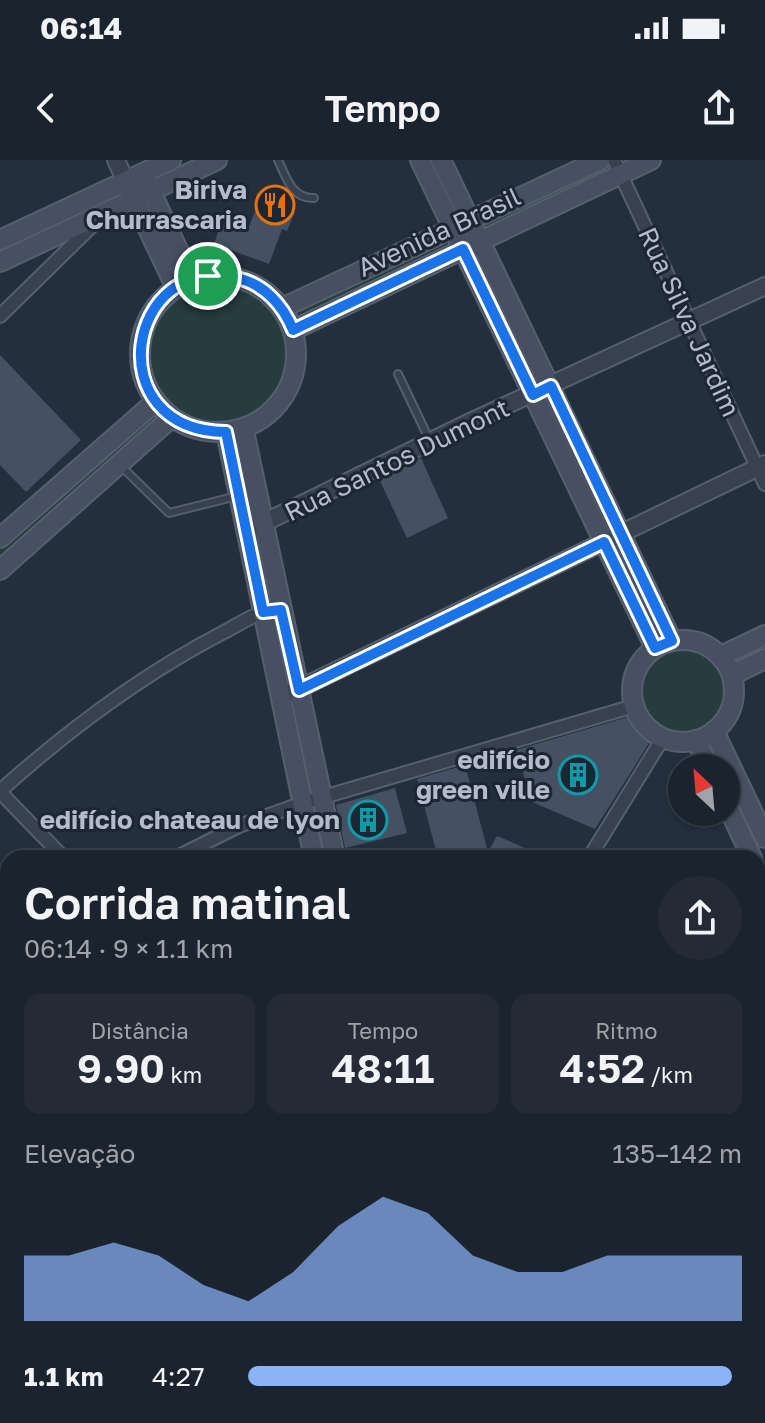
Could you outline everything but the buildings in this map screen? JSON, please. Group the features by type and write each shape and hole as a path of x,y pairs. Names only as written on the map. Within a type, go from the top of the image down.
{"main road":[{"path":"0,240 171,160"},
{"path":"139,176 217,160"},
{"path":"420,160 604,542 664,644"},
{"path":"441,160 621,533 664,644"},
{"name":"Avenida Brasil","path":"282,308 600,160"},
{"name":"Avenida Brasil","path":"293,330 481,241 617,167 651,160"},
{"path":"139,176 134,199 184,284"},
{"path":"139,176 184,284"},
{"path":"0,262 134,199"},
{"path":"225,276 242,279 257,286 282,308 293,330 296,349 289,387 272,410 235,432 189,428 171,418 155,402 143,379 139,353 144,328 156,305 184,284 225,276"},
{"path":"0,538 155,402"},
{"path":"0,570 171,418"},
{"path":"235,432 239,495 256,528"},
{"path":"235,432 290,693 323,799 333,850"},
{"path":"721,656 765,635"},
{"path":"699,642 721,656 732,675 734,699 730,711 714,731 696,740 663,738 645,725 634,706 635,674 664,644 699,642"},
{"path":"732,675 765,659"},
{"path":"290,693 303,803 312,850"},
{"path":"714,731 765,838"},
{"path":"696,740 702,754"},
{"path":"737,826 748,850"}],"street":[{"path":"116,160 139,176"},
{"name":"Rua Silva Jardim","path":"617,167 761,466 765,484"},
{"path":"0,316 108,210"},
{"name":"Rua Santos Dumont","path":"256,528 430,441 765,286"},
{"path":"290,693 761,466"},
{"path":"56,850 0,792 41,754 135,686 188,651 272,611"},
{"path":"191,850 239,826 303,803 634,706"},
{"path":"594,850 663,738"}],"lane":[{"path":"278,160 293,190 306,199 314,198"},
{"path":"398,374 430,441"},
{"path":"119,464 169,513 239,495"}],"green space":[{"path":"611,160 639,160 479,236 473,225"},
{"path":"455,234 461,246 292,326 295,356 290,382 280,403 265,419 245,428 222,432 196,428 168,416 0,565 0,548 158,407 142,374 140,343 150,316 169,294 194,280 223,277 253,285 282,308"},
{"path":"683,640 703,644 719,655 730,671 734,691 730,711 719,727 703,738 683,742 663,738 647,727 636,711 632,691 636,671 647,655 663,644"}],"place":[{"name":"Biriva Churrascaria","path":"275,205"},
{"name":"edifício green ville","path":"578,775"},
{"name":"edifício chateau de lyon","path":"368,820"}],"route":[{"path":"463,249 533,395 551,386 672,641 655,648 604,542 299,690 281,610 263,612 226,432 189,428 171,418 155,402 143,379 139,353 144,328 156,305 176,288 208,276 242,279 257,286 282,308 293,330 463,249"}]}
